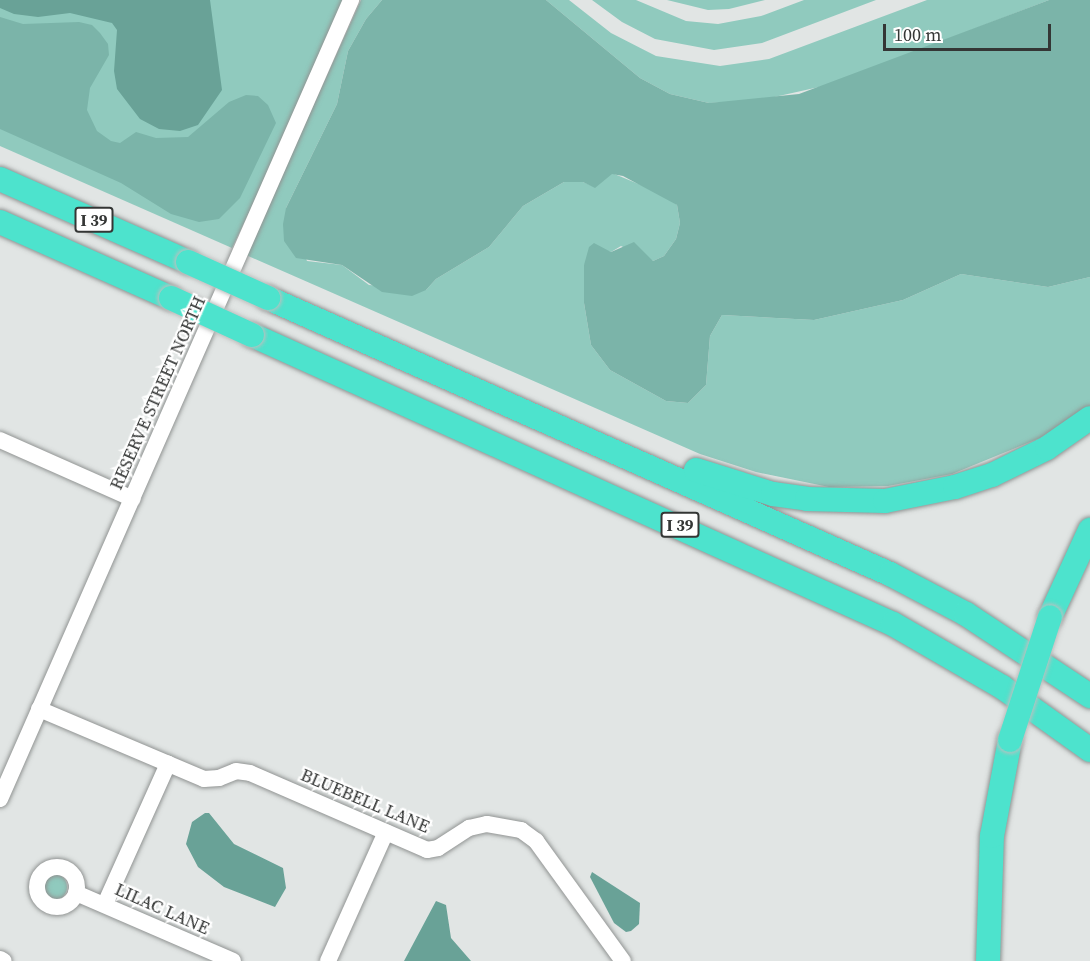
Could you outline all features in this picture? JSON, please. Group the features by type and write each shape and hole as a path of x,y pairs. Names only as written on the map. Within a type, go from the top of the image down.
{"highway":[{"name":"I 39","path":"0,178 890,574 966,614 1090,696"},
{"name":"I 39","path":"0,222 876,615 1002,687 1090,750"},
{"path":"519,409 540,406 744,487 807,499 855,502 920,495 992,475 1047,448 1090,418"},
{"path":"988,961 992,836 1015,743 1054,622 1090,530"},
{"path":"1054,622 1090,558"},
{"path":"1003,961 1003,856 1015,743"}],"street":[{"name":"RESERVE STREET NORTH","path":"0,799 351,1"},
{"path":"0,440 133,499"},
{"name":"BLUEBELL LANE","path":"39,710 204,779 219,778 236,771 250,773 432,850 469,828 487,824 521,830 536,841 623,961"},
{"path":"105,904 168,764"},
{"path":"328,961 386,832"},
{"name":"LILAC LANE","path":"76,893 232,961"},
{"path":"0,959 4,961"}],"shaded area":[{"path":"0,0 351,0 232,248 0,146"},
{"path":"0,0 210,0 222,90 198,125 180,131 159,129 140,119 117,89 114,71 117,30 112,23 70,13 38,17 14,14 0,8"},
{"path":"361,0 382,0 366,19 348,51 337,104 286,208 307,261 342,265 369,285 426,290 436,279 489,247 523,206 564,182 583,182 595,187 612,173 665,195 677,205 680,223 676,239 664,256 653,261 621,246 611,252 604,250 584,265 584,303 591,345 610,370 666,401 688,403 706,385 710,336 722,315 814,320 903,300 961,274 1048,287 1090,277 1090,406 1040,438 952,474 888,486 829,487 756,472 700,454 246,255"},
{"path":"382,0 546,0 640,78 670,94 709,103 799,94 1049,0 1090,0 1090,277 1048,287 961,274 903,300 814,320 722,315 710,336 706,385 688,403 666,401 610,370 591,345 584,303 584,265 589,247 594,243 611,252 634,242 653,261 664,256 676,239 680,223 677,205 623,176 612,174 595,188 583,182 564,182 523,206 489,247 436,279 426,290 412,296 382,292 342,265 296,258 284,241 283,224 286,208 337,104 348,51 366,19"},
{"path":"546,0 569,0 611,33 656,56 720,66 769,59 927,0 1049,0 828,85 757,101 709,103 670,94 640,78"},
{"path":"592,0 636,0 686,21 718,24 761,16 804,0 876,0 762,43 714,50 655,39 622,22"},
{"path":"667,0 765,0 729,9 708,10"},
{"path":"0,17 23,24 79,22 92,25 100,33 108,44 109,55 90,88 87,110 97,131 111,141 120,143 136,132 156,138 188,137 229,102 246,95 258,96 268,105 276,123 240,198 219,219 199,222 171,214 121,183 0,129"},
{"path":"205,813 209,813 234,844 283,868 286,888 275,907 224,887 198,867 186,844 192,822"},
{"path":"592,872 640,903 639,924 631,931 626,932 614,923 590,877"},
{"path":"54,874 63,878 67,887 63,896 54,900 45,896 41,887 45,878"},
{"path":"436,901 446,905 451,938 471,961 404,961"}]}
